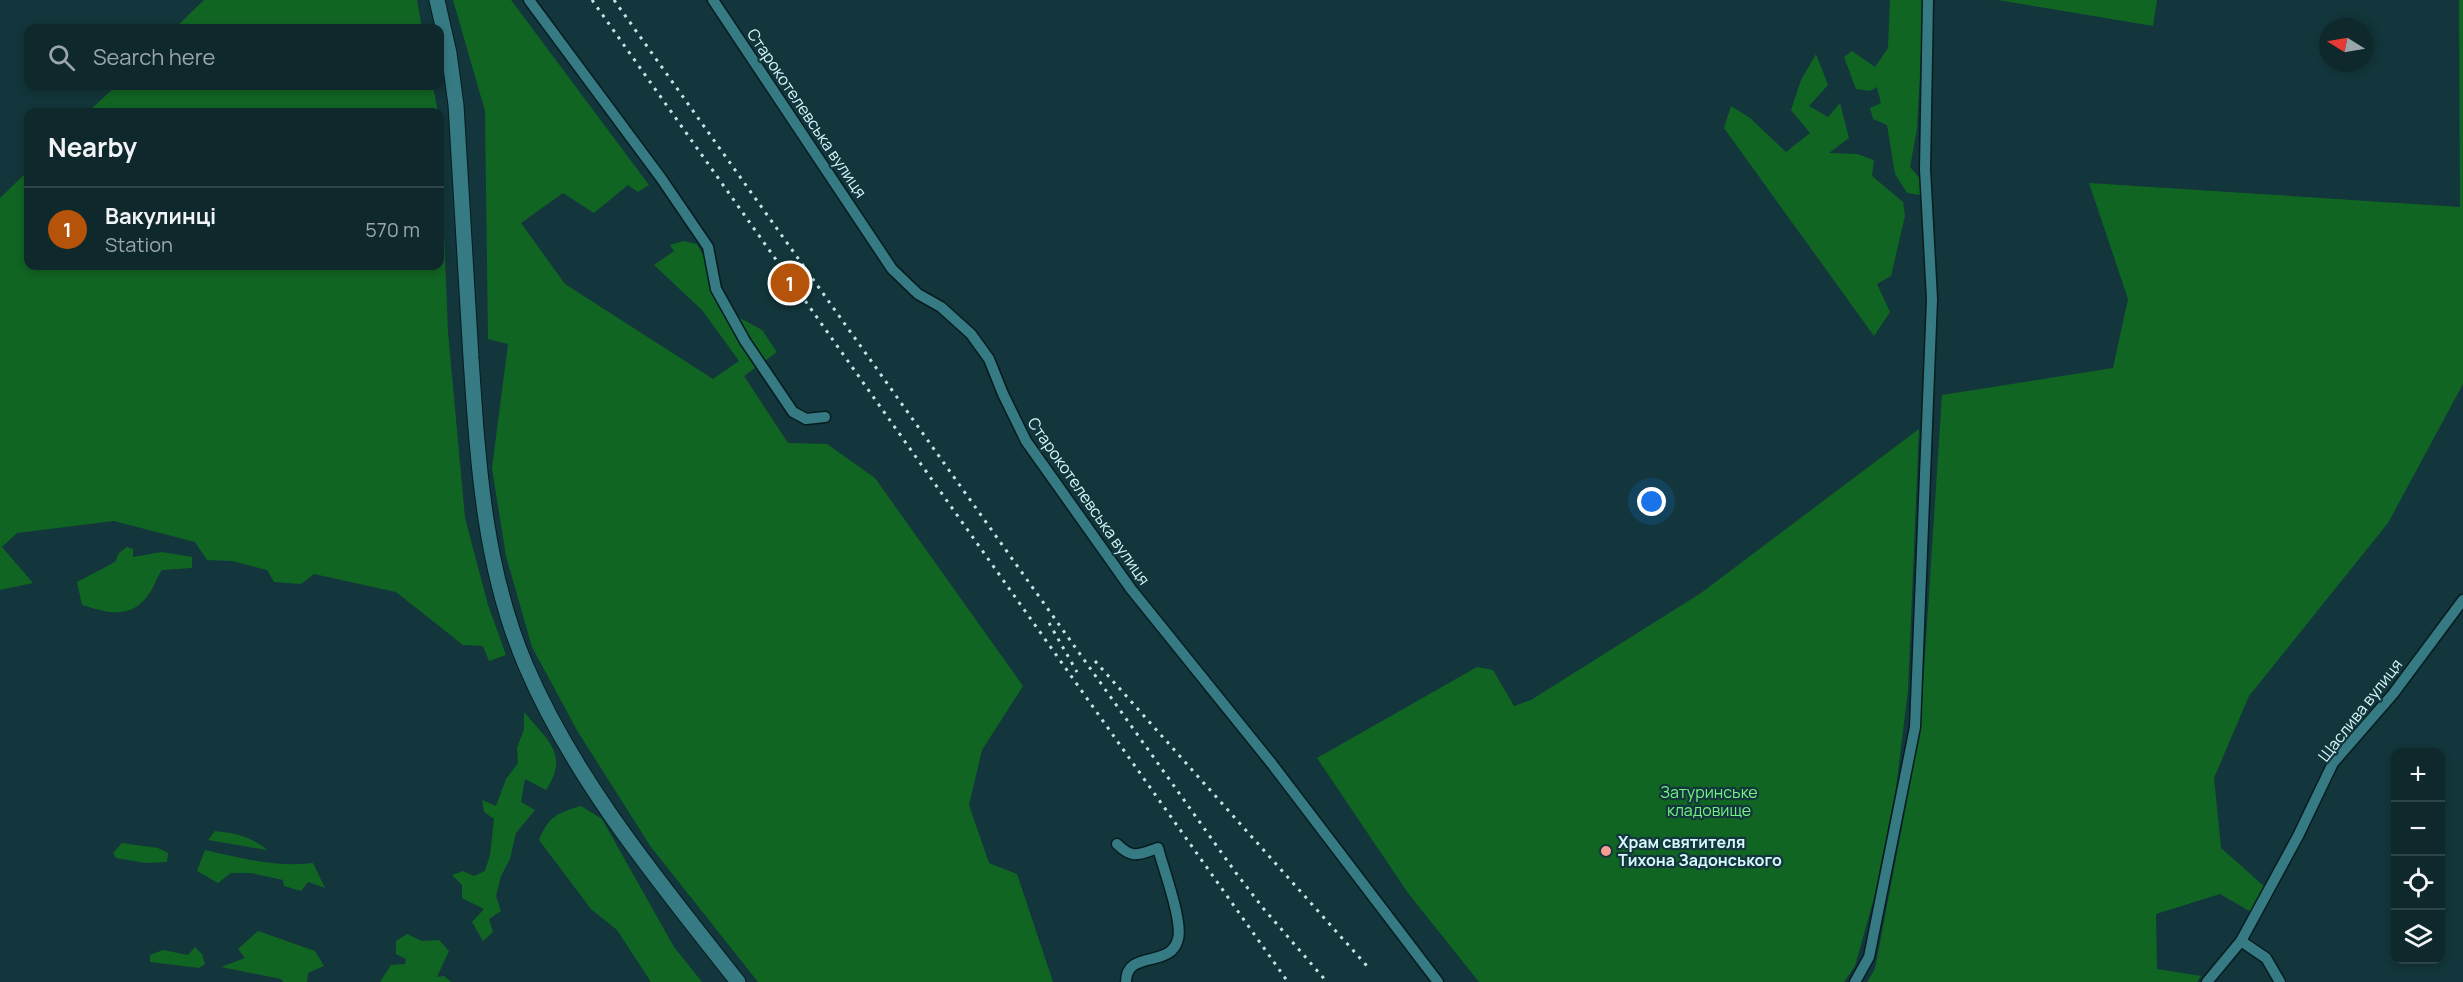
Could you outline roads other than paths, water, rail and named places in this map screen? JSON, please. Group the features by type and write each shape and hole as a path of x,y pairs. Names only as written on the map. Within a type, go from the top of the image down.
{"main road":[{"path":"437,0 442,24"},
{"path":"444,31 456,105 478,460 490,549 503,603 526,666 564,741 625,834 738,982"}],"street":[{"path":"529,0 661,178 708,247 716,289 745,341 793,412 806,420 825,417"},
{"name":"Старокотелевська вулиця","path":"713,0 892,269 918,294 941,307 971,334 989,359 1026,441 1131,588 1272,764 1438,982"},
{"path":"1855,982 1869,957 1915,727 1932,299 1925,159 1928,0"},
{"name":"Щаслива вулиця","path":"2207,982 2241,941 2298,836 2333,763 2393,694 2463,600"},
{"path":"1117,844 1126,854 1134,855 1158,848 1179,924 1179,939 1173,950 1164,956 1133,963 1128,969 1126,982"},
{"path":"2241,941 2266,958 2280,982"}],"railway":[{"path":"592,0 1288,982"},
{"path":"614,0 1236,873 1327,982"},
{"path":"1049,623 1077,672"},
{"path":"1095,661 1367,966"}],"place":[{"name":"Вакулинці","path":"790,283"},
{"name":"Храм святителя Тихона Задонського","path":"1606,851"}],"park label":[{"name":"Затуринське кладовище","path":"1709,801"}]}
